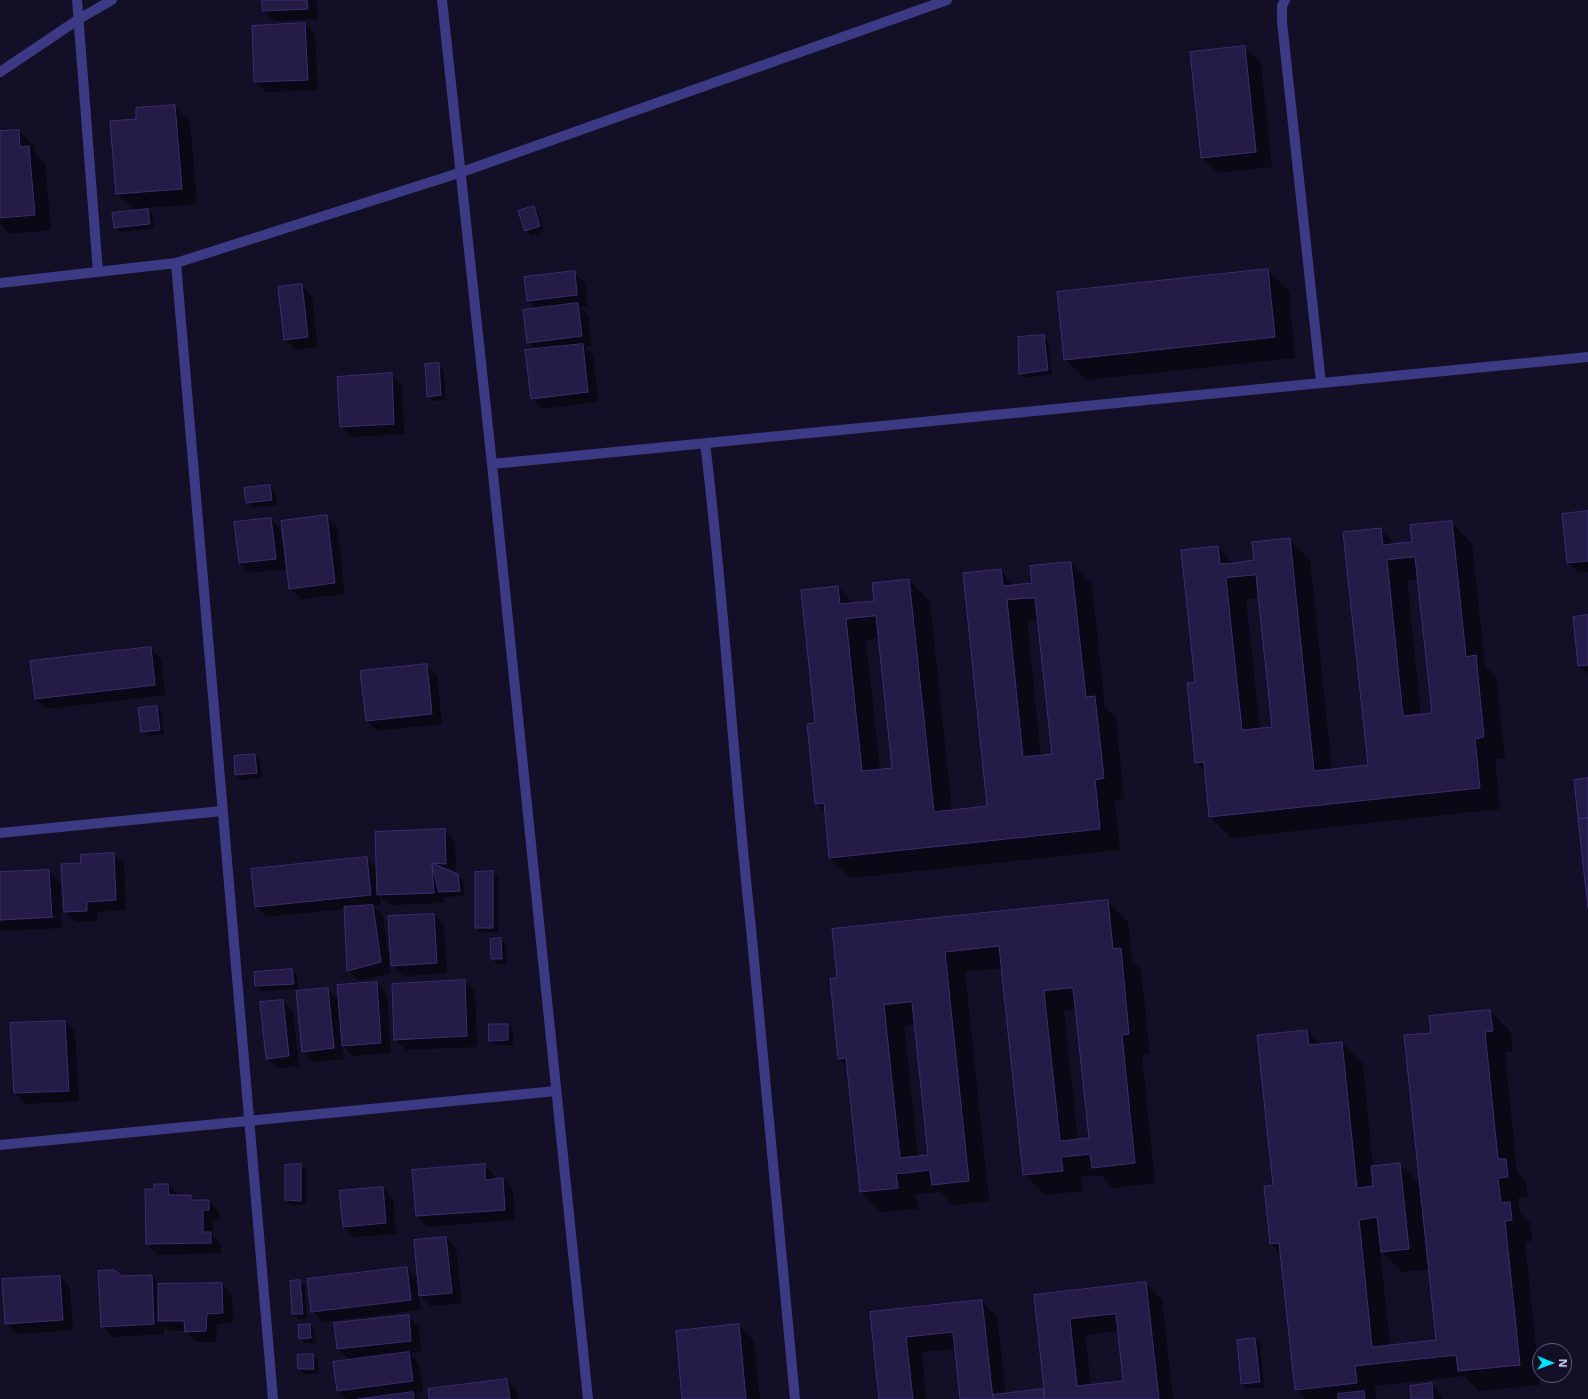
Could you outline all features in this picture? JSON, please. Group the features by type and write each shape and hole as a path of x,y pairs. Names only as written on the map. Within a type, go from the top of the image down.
{"street":[{"path":"77,0 98,272"},
{"path":"0,72 79,19 112,0"},
{"path":"442,0 462,172 588,1399"},
{"path":"0,283 176,263 462,172 947,0"},
{"path":"1285,0 1282,6 1282,22 1321,383"},
{"path":"176,263 273,1399"},
{"path":"492,464 1588,358"},
{"path":"705,443 716,532 744,863 795,1399"},
{"path":"0,833 222,811"},
{"path":"0,1145 556,1091"}],"building":[{"path":"262,0 307,0 308,9 263,11"},
{"path":"305,23 308,80 254,82 252,26"},
{"path":"1245,46 1256,152 1201,158 1190,52"},
{"path":"175,105 182,189 116,194 110,121 136,119 136,108"},
{"path":"19,130 20,147 29,146 35,215 0,218 0,131"},
{"path":"534,206 540,226 525,231 518,211"},
{"path":"148,209 150,224 114,228 112,213"},
{"path":"1268,269 1275,337 1064,360 1057,292"},
{"path":"575,271 577,295 527,301 524,277"},
{"path":"302,284 308,337 284,340 278,287"},
{"path":"578,303 582,336 527,343 523,310"},
{"path":"1044,335 1048,370 1019,374 1018,337"},
{"path":"583,344 588,392 531,399 525,350"},
{"path":"439,363 441,395 427,397 425,364"},
{"path":"392,373 394,424 340,427 337,377"},
{"path":"270,485 272,500 246,503 244,488"},
{"path":"1588,511 1588,561 1567,563 1562,514"},
{"path":"327,515 335,583 289,589 281,521"},
{"path":"271,518 276,559 239,563 234,522"},
{"path":"1452,521 1466,657 1476,655 1484,737 1475,739 1480,788 1209,817 1204,762 1195,763 1187,683 1195,682 1181,550 1218,546 1220,564 1234,563 1254,560 1252,542 1290,538 1314,771 1368,765 1343,532 1381,528 1383,545 1412,542 1410,525","holes":["1415,557 1432,713 1403,716 1387,560","1256,575 1272,727 1242,730 1226,578"]},
{"path":"1071,562 1086,697 1095,696 1104,778 1095,780 1100,829 829,858 824,803 815,804 807,724 815,723 801,590 838,586 840,604 874,601 872,583 909,579 934,812 987,806 963,573 1001,569 1003,586 1032,583 1030,566","holes":["1035,598 1052,754 1023,757 1007,600","876,616 892,768 862,771 846,619"]},
{"path":"1588,615 1588,665 1578,666 1573,617"},
{"path":"151,647 155,685 35,699 30,661"},
{"path":"427,664 432,714 366,721 360,671"},
{"path":"157,706 160,730 141,732 138,708"},
{"path":"255,754 257,773 235,775 234,756"},
{"path":"1588,778 1588,818 1578,819 1574,780"},
{"path":"1588,818 1588,908 1578,819"},
{"path":"445,829 446,864 432,863 434,893 377,895 375,832"},
{"path":"114,853 116,900 87,902 87,911 64,912 61,864 81,863 80,855"},
{"path":"367,857 371,895 255,907 251,869"},
{"path":"432,863 458,874 460,891 439,892"},
{"path":"49,870 52,917 0,920 0,872"},
{"path":"493,871 493,928 475,928 475,872"},
{"path":"1108,900 1113,949 1121,948 1129,1034 1122,1035 1135,1163 1092,1168 1090,1154 1061,1157 1063,1171 1023,1175 999,946 945,952 969,1181 932,1185 930,1170 896,1174 898,1188 860,1192 846,1058 838,1059 830,978 837,978 832,929","holes":["1073,988 1089,1138 1060,1141 1044,991","912,1002 928,1155 900,1158 884,1005"]},
{"path":"373,905 381,962 347,971 344,907"},
{"path":"434,914 437,963 391,966 388,916"},
{"path":"501,938 502,959 491,959 490,939"},
{"path":"292,969 294,984 255,986 254,972"},
{"path":"465,980 467,1036 394,1040 392,984"},
{"path":"377,982 381,1043 342,1046 337,985"},
{"path":"328,988 334,1048 302,1052 296,991"},
{"path":"283,1000 289,1056 266,1059 260,1002"},
{"path":"1490,1010 1493,1031 1485,1032 1498,1159 1506,1159 1508,1177 1498,1178 1501,1203 1510,1202 1512,1220 1505,1221 1520,1365 1458,1371 1456,1355 1355,1366 1357,1383 1295,1390 1279,1243 1270,1244 1264,1186 1273,1185 1257,1035 1307,1030 1309,1045 1342,1042 1357,1188 1373,1186 1371,1166 1400,1163 1409,1249 1381,1252 1377,1217 1359,1220 1372,1347 1436,1340 1404,1035 1431,1033 1429,1016"},
{"path":"65,1021 69,1091 14,1093 10,1023"},
{"path":"489,1024 508,1024 508,1040 489,1041"},
{"path":"301,1164 301,1201 285,1200 285,1165"},
{"path":"485,1164 485,1180 503,1178 505,1210 416,1216 412,1170"},
{"path":"154,1184 168,1184 169,1195 191,1195 191,1200 209,1200 209,1210 203,1210 203,1232 211,1232 211,1243 146,1244 145,1189 154,1189"},
{"path":"383,1187 386,1223 343,1227 339,1191"},
{"path":"446,1237 452,1293 419,1296 414,1240"},
{"path":"407,1267 411,1300 311,1312 307,1279"},
{"path":"114,1270 122,1276 152,1275 154,1324 101,1327 98,1271"},
{"path":"60,1276 63,1320 5,1324 2,1279"},
{"path":"300,1280 303,1314 292,1314 290,1281"},
{"path":"1146,1282 1159,1399 1045,1399 1034,1295","holes":["1116,1314 1123,1381 1077,1386 1070,1319"]},
{"path":"222,1283 223,1313 207,1314 206,1331 185,1332 184,1321 158,1321 158,1284"},
{"path":"982,1300 993,1399 960,1399 953,1332 906,1337 913,1399 879,1399 870,1312"},
{"path":"409,1315 411,1341 337,1349 334,1323"},
{"path":"310,1324 311,1338 299,1339 298,1325"},
{"path":"739,1324 746,1399 682,1399 676,1331"},
{"path":"1255,1338 1260,1382 1241,1384 1237,1340"},
{"path":"409,1352 413,1381 337,1391 333,1362"},
{"path":"313,1354 314,1369 298,1369 297,1355"},
{"path":"507,1379 510,1399 429,1399 428,1389"},
{"path":"1432,1383 1433,1399 1411,1399 1410,1386"},
{"path":"1043,1389 1044,1399 993,1399 993,1395"},
{"path":"1364,1391 1365,1399 1338,1399 1338,1394"},
{"path":"413,1392 414,1399 358,1399"}]}
